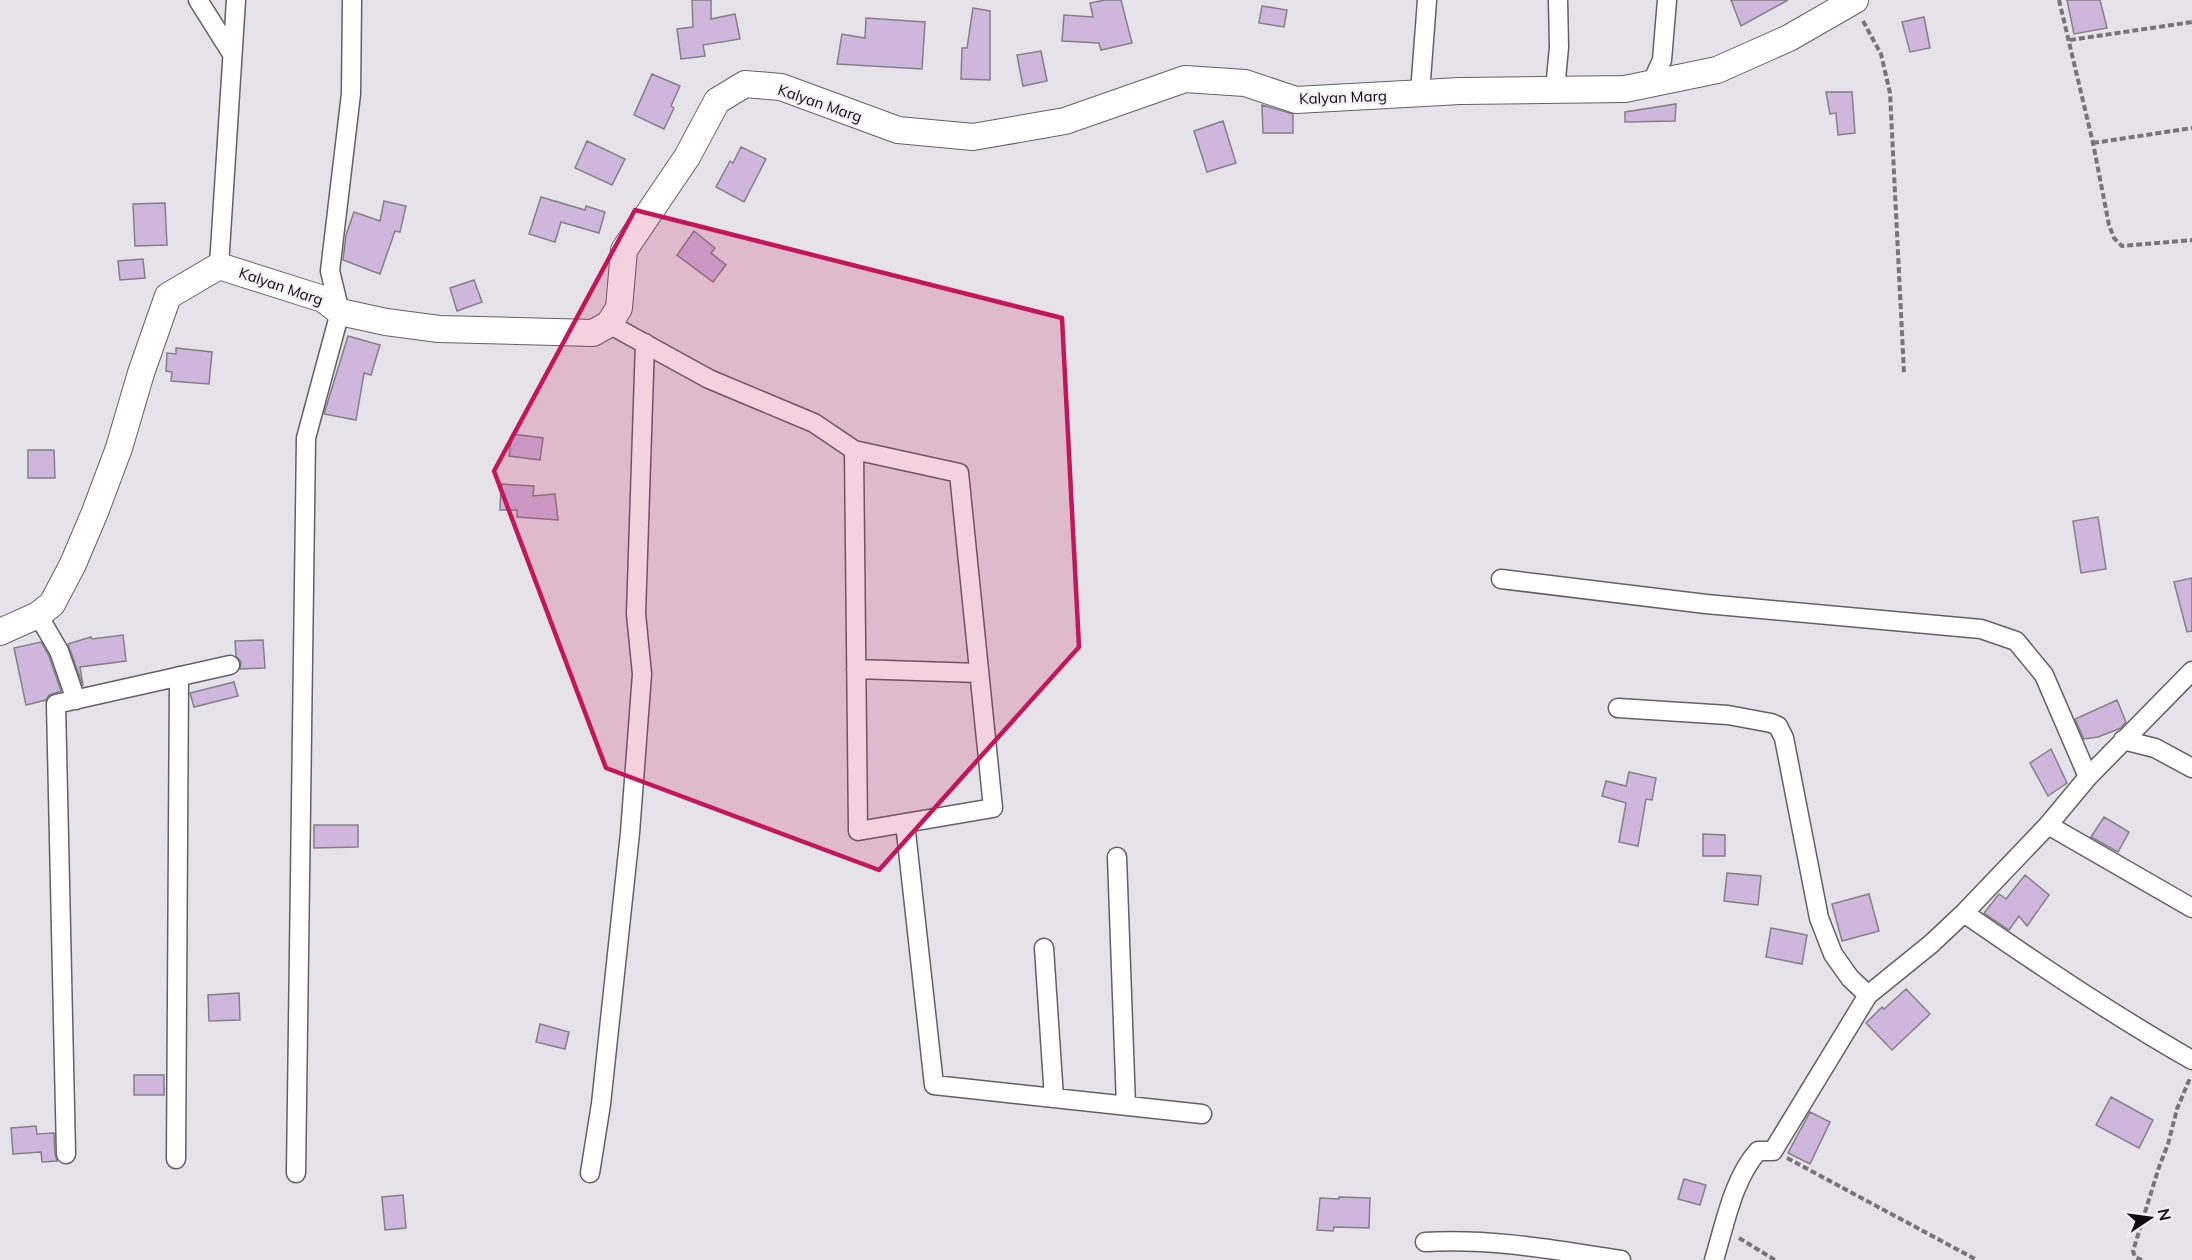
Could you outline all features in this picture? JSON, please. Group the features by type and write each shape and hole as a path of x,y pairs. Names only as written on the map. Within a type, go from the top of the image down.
{"street":[{"path":"198,0 232,54"},
{"path":"219,266 236,0"},
{"path":"296,1173 306,438 340,312 330,271 351,94 352,0"},
{"path":"1420,93 1426,0"},
{"path":"1555,90 1559,47 1558,0"},
{"path":"1651,84 1662,60 1667,0"},
{"name":"Kalyan Marg","path":"0,632 38,615 52,604 73,564 119,448 141,373 168,296 219,266 323,298 340,312 386,322 439,329 593,333 609,324 619,308 624,250 687,157 717,101 745,84 781,87 898,130 973,137 1065,121 1185,79 1245,83 1296,100 1460,91 1625,90 1717,70 1789,38 1854,1"},
{"path":"609,324 709,379 814,423 854,450 959,473 993,808 858,831 854,450"},
{"path":"590,1173 601,1104 629,844 642,674 636,614 645,343"},
{"path":"1501,579 1706,604 1981,629 2016,641 2044,675 2088,777"},
{"path":"38,615 59,651 76,700"},
{"path":"66,1154 56,704 230,665"},
{"path":"856,669 979,673"},
{"path":"1714,1260 1738,1183 1748,1162 1758,1151 1773,1151 1868,995 1931,944 1964,913 2048,825 2088,777 2192,670"},
{"path":"176,1159 179,676"},
{"path":"1618,708 1728,715 1778,726 1784,738 1819,918 1833,954 1850,978 1868,995"},
{"path":"2123,740 2155,748 2192,768"},
{"path":"905,823 934,1085 1202,1114"},
{"path":"2048,825 2192,908"},
{"path":"1117,857 1126,1106"},
{"path":"1964,913 2035,963 2192,1060"},
{"path":"1044,948 1054,1098"},
{"path":"1425,1242 1459,1240 1527,1246 1621,1260"}],"path":[{"path":"2059,0 2094,143 2109,225 2114,238 2122,246 2192,240"},
{"path":"1854,1 1881,54 1890,93 1904,373"},
{"path":"2070,40 2192,22"},
{"path":"2094,143 2192,128"},
{"path":"2142,1260 2135,1257 2133,1251 2177,1109 2192,1075"},
{"path":"1773,1151 1977,1260"},
{"path":"1724,1228 1775,1260"}],"highlighted area":[{"path":"635,210 1062,318 1079,647 879,870 606,768 494,471"}],"building":[{"path":"692,0 711,0 711,19 735,14 740,39 703,45 705,56 681,59 677,29 693,27"},
{"path":"1121,0 1132,43 1101,50 1099,43 1062,41 1064,15 1093,17 1090,3"},
{"path":"1731,0 1788,0 1741,26"},
{"path":"2067,0 2100,0 2107,28 2074,34"},
{"path":"1262,6 1287,10 1284,27 1259,23"},
{"path":"973,8 990,11 990,80 961,79 962,48 967,48"},
{"path":"1924,17 1930,48 1910,52 1902,22"},
{"path":"866,18 925,22 922,69 837,64 842,34 865,38"},
{"path":"1041,51 1047,81 1023,86 1017,55"},
{"path":"652,74 680,86 671,106 674,108 664,129 634,115"},
{"path":"1826,92 1852,92 1855,133 1838,135 1836,113 1830,114"},
{"path":"1676,104 1675,121 1625,122 1625,112"},
{"path":"1262,105 1293,114 1293,133 1263,133"},
{"path":"1223,121 1236,163 1207,172 1194,131"},
{"path":"587,141 625,159 612,185 575,168"},
{"path":"741,147 766,159 744,202 716,187 730,161 733,163"},
{"path":"541,197 585,210 586,206 605,212 599,233 561,222 555,242 529,234"},
{"path":"384,201 406,206 400,232 395,231 380,274 343,260 346,235 354,212 380,221"},
{"path":"165,203 167,245 135,246 133,204"},
{"path":"694,231 715,248 711,253 726,265 713,282 677,255"},
{"path":"143,259 145,278 120,280 118,261"},
{"path":"474,280 482,302 457,311 450,288"},
{"path":"348,336 380,345 371,375 364,373 356,420 324,414"},
{"path":"176,348 212,352 209,384 171,381 172,372 166,371 167,353 176,354"},
{"path":"512,434 543,438 540,460 509,456"},
{"path":"28,450 54,450 55,478 28,478"},
{"path":"501,484 534,486 533,496 555,494 558,520 517,517 517,510 500,510"},
{"path":"2098,517 2106,569 2081,573 2073,521"},
{"path":"2192,578 2192,631 2187,632 2174,582"},
{"path":"123,635 126,661 80,667 83,686 68,644 91,637 92,639"},
{"path":"263,640 265,668 240,669 241,662 236,656 235,641"},
{"path":"41,642 49,656 61,691 49,695 46,700 26,705 14,648"},
{"path":"234,682 238,696 194,707 190,693"},
{"path":"2117,700 2126,722 2121,728 2098,737 2084,739 2075,719"},
{"path":"2051,749 2067,783 2048,796 2030,763"},
{"path":"1629,772 1656,778 1652,800 1646,799 1638,846 1619,842 1626,803 1602,796 1606,781 1626,786"},
{"path":"2104,817 2129,832 2118,852 2091,837"},
{"path":"314,825 358,825 358,847 314,848"},
{"path":"1703,834 1725,835 1725,856 1703,856"},
{"path":"1727,873 1761,876 1758,905 1724,901"},
{"path":"2025,875 2049,895 2027,926 2019,916 2009,930 1984,913 1999,894 2006,899"},
{"path":"1869,894 1879,931 1842,941 1832,904"},
{"path":"1771,928 1807,935 1802,964 1766,957"},
{"path":"1906,989 1930,1014 1892,1050 1866,1023 1882,1007 1884,1009"},
{"path":"239,993 240,1020 209,1021 208,995"},
{"path":"540,1024 569,1032 565,1049 536,1042"},
{"path":"134,1075 164,1075 164,1095 134,1095"},
{"path":"2111,1097 2153,1120 2139,1148 2096,1125"},
{"path":"1810,1112 1830,1122 1810,1164 1788,1153"},
{"path":"36,1126 37,1134 54,1133 57,1161 42,1162 41,1152 13,1154 11,1128"},
{"path":"1684,1179 1706,1185 1700,1205 1678,1199"},
{"path":"403,1195 406,1228 385,1230 382,1197"},
{"path":"1339,1197 1370,1198 1369,1228 1334,1227 1333,1231 1317,1230 1320,1198 1339,1199"}]}
